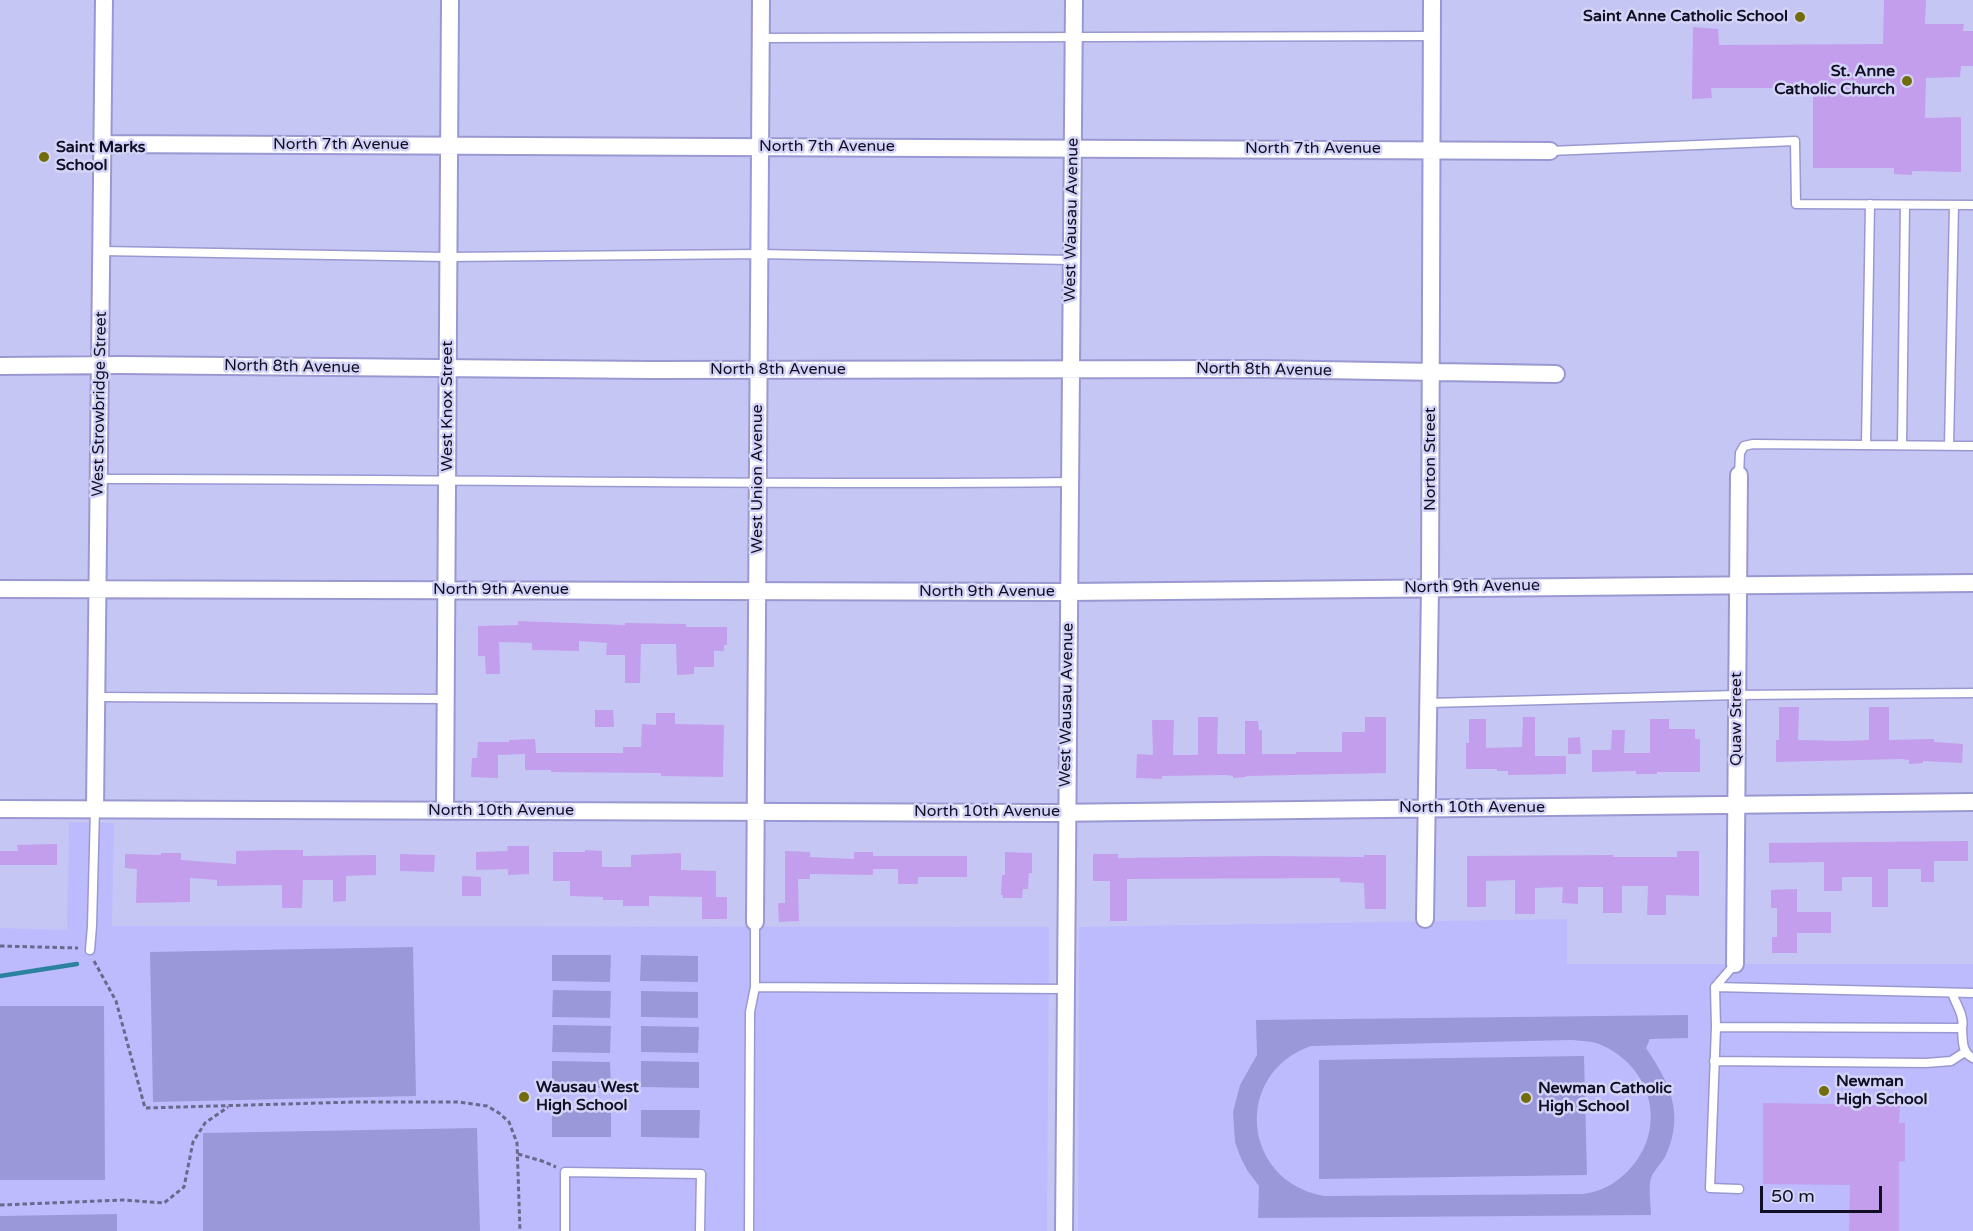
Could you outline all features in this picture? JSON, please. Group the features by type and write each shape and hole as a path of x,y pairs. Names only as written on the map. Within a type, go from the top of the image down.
{"street":[{"name":"West Strowbridge Street","path":"95,809 104,0"},
{"name":"West Knox Street","path":"445,811 450,0"},
{"name":"West Union Avenue","path":"755,922 761,0"},
{"name":"West Wausau Avenue","path":"1064,1231 1074,0"},
{"name":"Norton Street","path":"1425,919 1432,371 1432,0"},
{"name":"North 7th Avenue","path":"103,144 1550,151"},
{"name":"North 8th Avenue","path":"0,366 1071,369 1556,374"},
{"name":"Quaw Street","path":"1735,964 1740,475"},
{"name":"North 9th Avenue","path":"0,589 1068,592 1973,583"},
{"name":"North 10th Avenue","path":"0,809 1066,813 1973,802"}],"lane":[{"path":"761,38 1432,36"},
{"path":"1550,151 1796,141 1796,204 1973,205"},
{"path":"1866,445 1870,204"},
{"path":"1902,446 1905,205"},
{"path":"1949,446 1954,205"},
{"path":"102,251 448,257 759,254 1071,260"},
{"path":"1740,475 1740,453 1744,446 1753,444 1973,446"},
{"path":"99,479 758,484 1069,482"},
{"path":"1429,703 1737,695 1973,693"},
{"path":"96,697 446,699"},
{"path":"90,950 95,809"},
{"path":"749,1231 750,1012 755,987 755,922"},
{"path":"1735,964 1715,987 1716,1028 1710,1188 1739,1189"},
{"path":"755,987 1065,989"},
{"path":"1715,987 1973,993"},
{"path":"1952,993 1963,1018 1965,1052 1973,1058"},
{"path":"1716,1028 1962,1028"},
{"path":"1714,1062 1926,1063 1951,1061 1965,1052"},
{"path":"565,1231 565,1172 701,1174 700,1231"}],"path":[{"path":"0,946 69,946 90,950 116,1001 145,1108 435,1101 482,1104 499,1113 509,1122 515,1134 518,1154 520,1231"},
{"path":"0,1204 123,1200 164,1203 184,1187 193,1142 205,1123 229,1107"},
{"path":"518,1154 542,1161 565,1172"}],"shaded area":[{"name":"Wausau West High School","path":"69,822 114,823 112,926 1049,927 1047,1231 0,1231 0,928 67,930"},
{"name":"Newman Catholic High School","path":"1567,919 1567,964 1973,964 1973,1231 1078,1231 1079,927"},
{"path":"413,947 416,1096 153,1102 150,952"},
{"path":"552,955 611,955 610,982 552,981"},
{"path":"641,955 698,956 698,982 640,981"},
{"path":"553,990 611,991 610,1018 552,1017"},
{"path":"641,991 698,992 698,1018 641,1017"},
{"path":"0,1006 104,1006 105,1180 0,1180"},
{"path":"1688,1015 1688,1038 1650,1039 1646,1048 1662,1073 1672,1098 1674,1112 1672,1140 1650,1182 1651,1215 1258,1218 1259,1186 1247,1170 1235,1142 1233,1112 1240,1085 1257,1055 1256,1020","holes":["1575,1040 1599,1044 1617,1054 1632,1067 1643,1083 1649,1100 1651,1119 1648,1137 1640,1155 1622,1177 1596,1191 1583,1194 1324,1196 1296,1186 1276,1170 1263,1149 1257,1126 1259,1101 1268,1079 1286,1060 1311,1046"]},
{"path":"553,1025 611,1026 610,1053 552,1052"},
{"path":"641,1026 699,1027 698,1053 641,1052"},
{"path":"1584,1056 1587,1175 1319,1179 1319,1060"},
{"path":"552,1061 610,1062 611,1088 552,1087"},
{"path":"641,1061 699,1062 699,1088 641,1087"},
{"path":"552,1109 611,1110 611,1137 552,1137"},
{"path":"641,1110 700,1110 699,1138 641,1137"},
{"path":"477,1128 480,1231 203,1231 203,1133"},
{"path":"117,1214 117,1231 0,1231 0,1216"}],"building":[{"path":"1884,0 1926,0 1925,24 1964,24 1963,31 1973,31 1973,66 1961,66 1960,77 1926,78 1925,118 1961,117 1961,172 1912,171 1912,175 1894,174 1894,168 1813,168 1813,88 1711,88 1712,98 1692,99 1693,27 1718,29 1719,45 1883,44"},
{"path":"518,621 625,625 625,623 686,624 686,627 727,627 727,645 724,645 724,651 714,651 714,667 694,667 694,674 677,675 676,644 641,644 640,683 625,683 625,655 606,655 607,643 579,641 579,651 532,650 532,643 499,642 500,674 486,674 485,656 478,656 478,626 518,625"},
{"path":"1779,707 1799,707 1798,740 1844,741 1869,740 1869,707 1889,707 1889,740 1934,739 1934,742 1963,744 1962,763 1923,761 1923,763 1909,764 1909,760 1901,759 1776,762"},
{"path":"595,710 613,710 614,727 595,727"},
{"path":"656,713 675,713 675,724 724,725 723,777 661,776 661,773 525,770 525,754 498,755 498,778 471,777 472,758 477,758 478,742 535,739 536,753 623,753 623,747 641,747 642,724 656,725"},
{"path":"1198,717 1218,717 1217,754 1245,754 1245,721 1258,721 1259,730 1262,730 1262,754 1296,754 1296,752 1342,752 1342,732 1365,732 1365,717 1386,717 1386,773 1233,778 1233,776 1225,775 1162,776 1162,779 1136,778 1137,754 1153,755 1152,720 1174,720 1173,755 1198,755"},
{"path":"1523,717 1535,717 1535,756 1566,756 1566,774 1508,775 1508,771 1497,771 1497,769 1466,769 1469,719 1486,719 1486,748 1522,747"},
{"path":"1650,719 1669,719 1669,729 1695,729 1695,739 1700,739 1700,772 1636,774 1636,771 1592,772 1592,750 1611,750 1612,730 1625,730 1624,753 1650,753"},
{"path":"1580,737 1581,754 1568,754 1568,738"},
{"path":"1968,841 1968,861 1934,861 1934,882 1921,882 1921,869 1888,869 1888,907 1872,907 1872,877 1842,877 1842,891 1824,891 1824,862 1769,863 1769,843"},
{"path":"57,844 57,865 0,865 0,851 18,851 17,845"},
{"path":"507,846 529,846 529,874 508,875 508,869 476,870 476,852 508,851"},
{"path":"303,850 303,856 376,855 376,875 346,876 346,901 333,902 333,880 303,880 302,908 282,908 282,885 217,886 217,880 190,878 190,902 136,903 137,869 125,868 125,854 181,853 181,860 236,864 236,851"},
{"path":"585,850 602,851 602,867 631,867 631,855 681,853 681,870 716,871 716,897 727,897 727,919 702,919 702,897 649,896 649,906 623,906 623,900 570,896 570,881 553,881 553,852 585,852"},
{"path":"785,851 810,852 810,857 854,859 854,852 873,852 873,856 967,856 967,877 918,877 918,884 898,884 898,869 873,869 873,875 810,874 810,879 798,879 799,921 779,922 778,903 785,903"},
{"path":"1677,851 1699,851 1699,896 1666,895 1666,915 1647,915 1648,886 1622,886 1622,913 1603,913 1603,887 1578,887 1578,904 1562,903 1563,887 1535,888 1535,914 1515,914 1515,880 1486,881 1486,907 1467,907 1467,856 1677,857"},
{"path":"1005,852 1032,853 1032,873 1029,873 1028,889 1023,889 1022,898 1003,898 1001,895 1002,875 1005,875"},
{"path":"400,854 435,855 434,872 400,871"},
{"path":"1093,854 1118,854 1118,858 1386,855 1386,909 1365,909 1364,883 1340,882 1340,878 1127,879 1127,921 1110,921 1110,881 1093,881"},
{"path":"462,876 481,877 481,896 462,896"},
{"path":"1797,889 1797,912 1831,912 1831,933 1797,933 1797,953 1772,953 1772,937 1777,937 1777,908 1771,908 1771,890"},
{"path":"1763,1103 1900,1105 1899,1123 1905,1123 1905,1161 1899,1162 1899,1231 1849,1231 1850,1185 1763,1184"}],"waterway":[{"path":"0,976 77,964"}],"place":[{"name":"Saint Anne Catholic School","path":"1800,17"},
{"name":"St. Anne Catholic Church","path":"1907,81"},
{"name":"Saint Marks School","path":"44,157"},
{"name":"Newman High School","path":"1824,1091"},
{"name":"Wausau West High School","path":"524,1097"},
{"name":"Newman Catholic High School","path":"1526,1098"}]}
